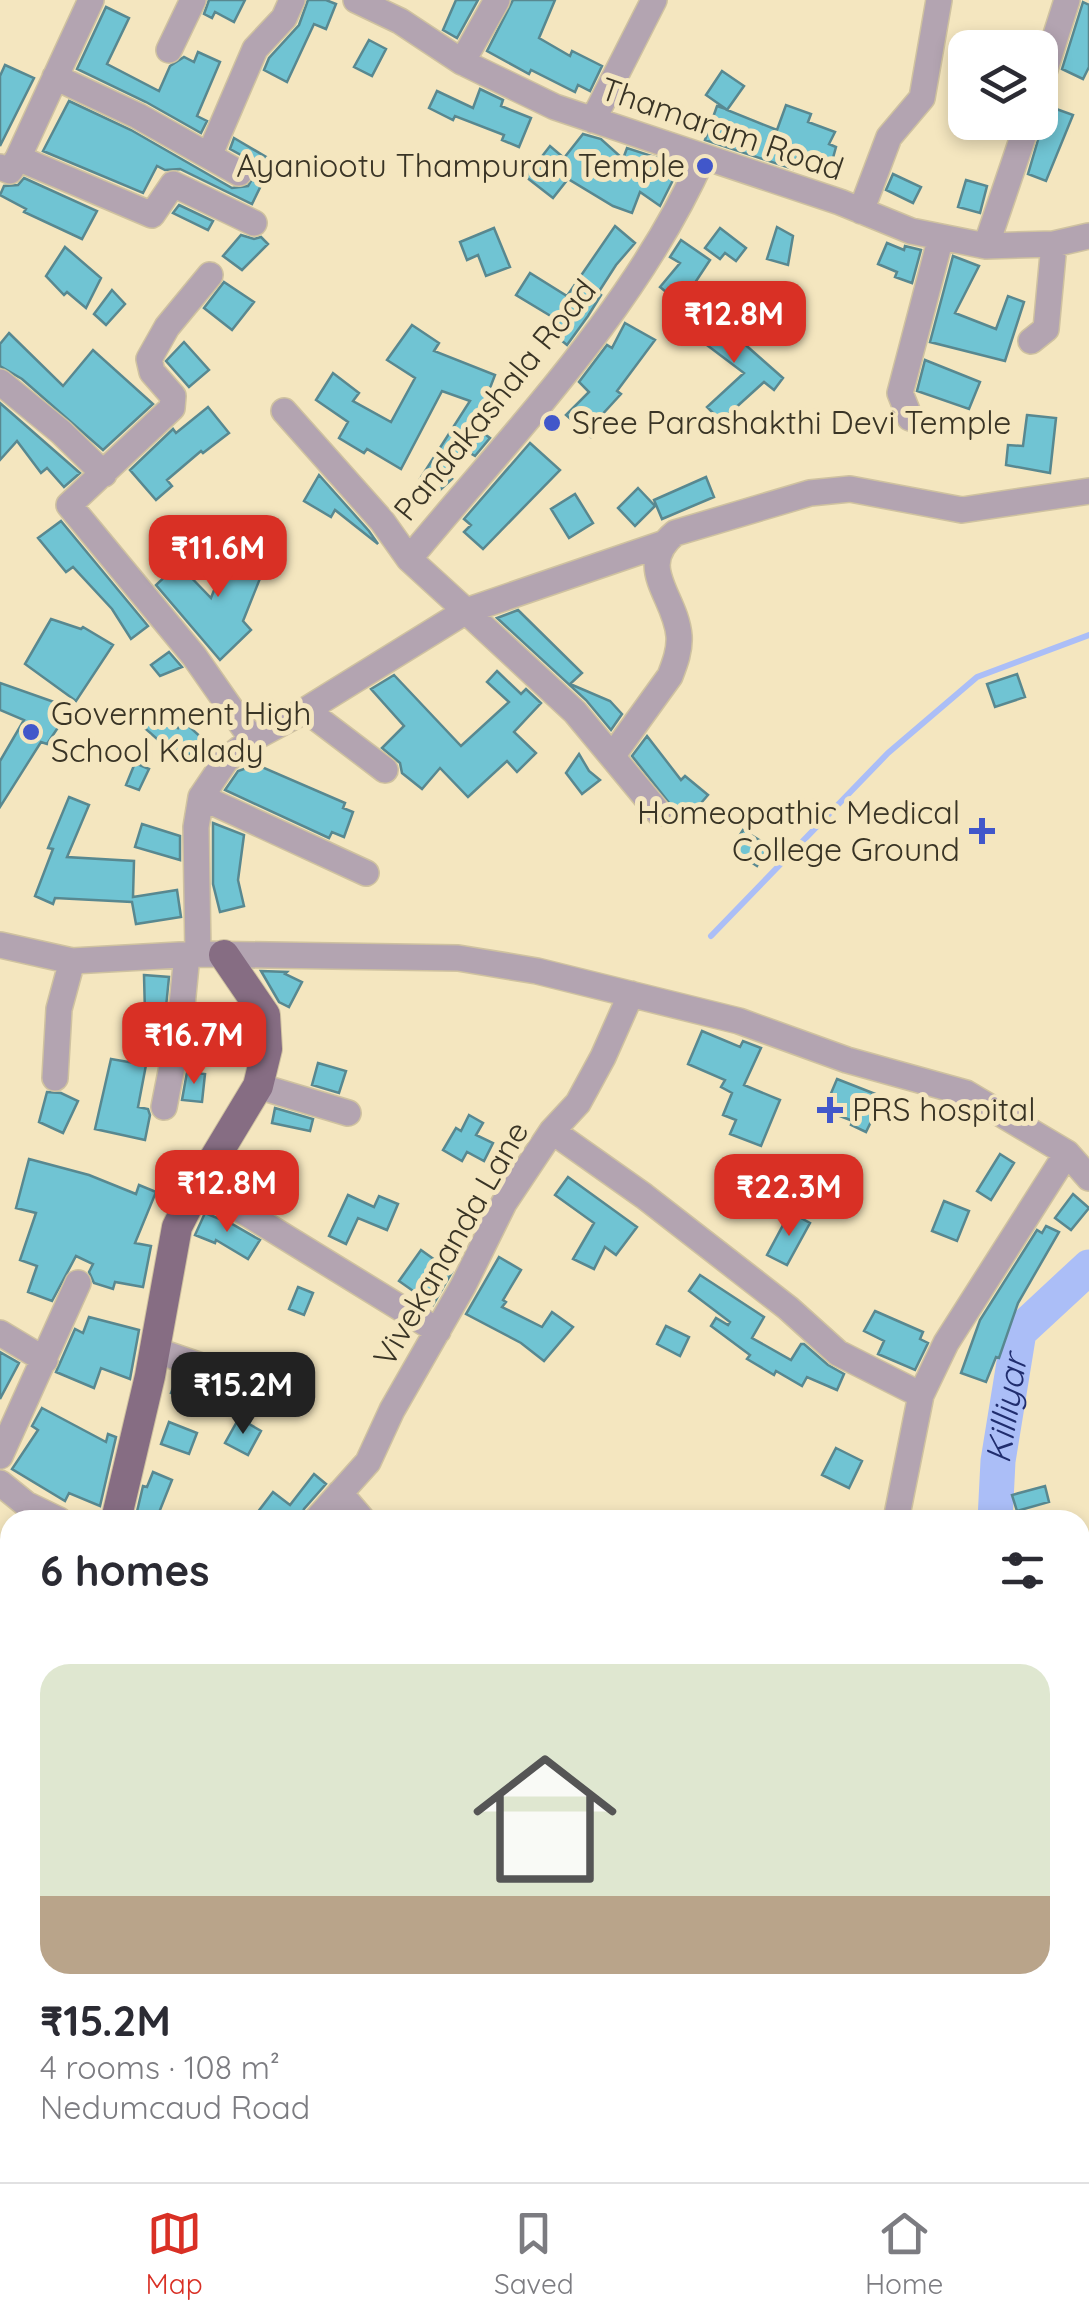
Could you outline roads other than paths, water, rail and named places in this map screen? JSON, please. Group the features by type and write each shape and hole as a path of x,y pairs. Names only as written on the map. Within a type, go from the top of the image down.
{"main road":[{"path":"118,1510 155,1350 177,1226 258,1086 266,1050 265,1014 203,955"}],"street":[{"path":"91,0 9,163 152,215 173,184 254,223"},
{"path":"169,50 193,0"},
{"path":"209,156 255,49 284,18 292,0"},
{"name":"Thamaram Road","path":"356,0 406,10 462,62 555,107 911,230 986,246 1054,244 1089,236"},
{"path":"462,62 497,0"},
{"path":"593,120 654,0"},
{"path":"860,211 888,138 922,98 939,0"},
{"path":"1057,30 1067,0"},
{"path":"55,78 138,116 240,173"},
{"path":"986,246 1022,140"},
{"name":"Pandakashala Road","path":"658,813 574,712 409,558 578,356 652,250 702,159"},
{"path":"910,418 900,393 941,237"},
{"path":"1031,341 1046,328 1054,244"},
{"path":"210,276 167,327 150,359 152,372 172,396 172,408 69,505 194,656 252,739"},
{"path":"0,382 104,474"},
{"path":"284,412 382,521 409,558"},
{"path":"164,1107 180,1026 203,955 196,828 200,797 226,760 252,739 466,611 662,544 675,533 692,527 810,493 850,490 962,510 1089,492"},
{"path":"613,755 675,664 679,633 656,570 662,544"},
{"path":"306,710 385,770"},
{"path":"200,797 366,873"},
{"path":"0,945 72,961 203,955 458,958 537,971 739,1022 848,1060 966,1093 1068,1153 1089,1178"},
{"path":"55,1078 59,1010 72,961"},
{"name":"Vivekananda Lane","path":"325,1510 368,1462 504,1203 552,1131 578,1103 604,1057 631,994"},
{"path":"258,1086 348,1113"},
{"path":"552,1131 644,1196 788,1308 838,1353 921,1395"},
{"path":"898,1510 921,1395 946,1342 1068,1153"},
{"path":"199,1184 438,1331"},
{"path":"0,1456 78,1283"},
{"path":"0,1333 45,1360"},
{"path":"155,1350 233,1376"},
{"path":"0,1484 38,1510"},
{"path":"340,1493 354,1510"}],"waterway":[{"path":"711,936 888,753 977,677 1089,635"},
{"name":"Killiyar","path":"996,1510 998,1461 1019,1332 1089,1267"}],"place":[{"name":"Ayaniootu Thampuran Temple","path":"705,166"},
{"name":"Sree Parashakthi Devi Temple","path":"552,423"},
{"name":"Government High School Kalady","path":"31,732"},
{"name":"Homeopathic Medical College Ground","path":"982,831"},
{"name":"PRS hospital","path":"830,1110"}]}
